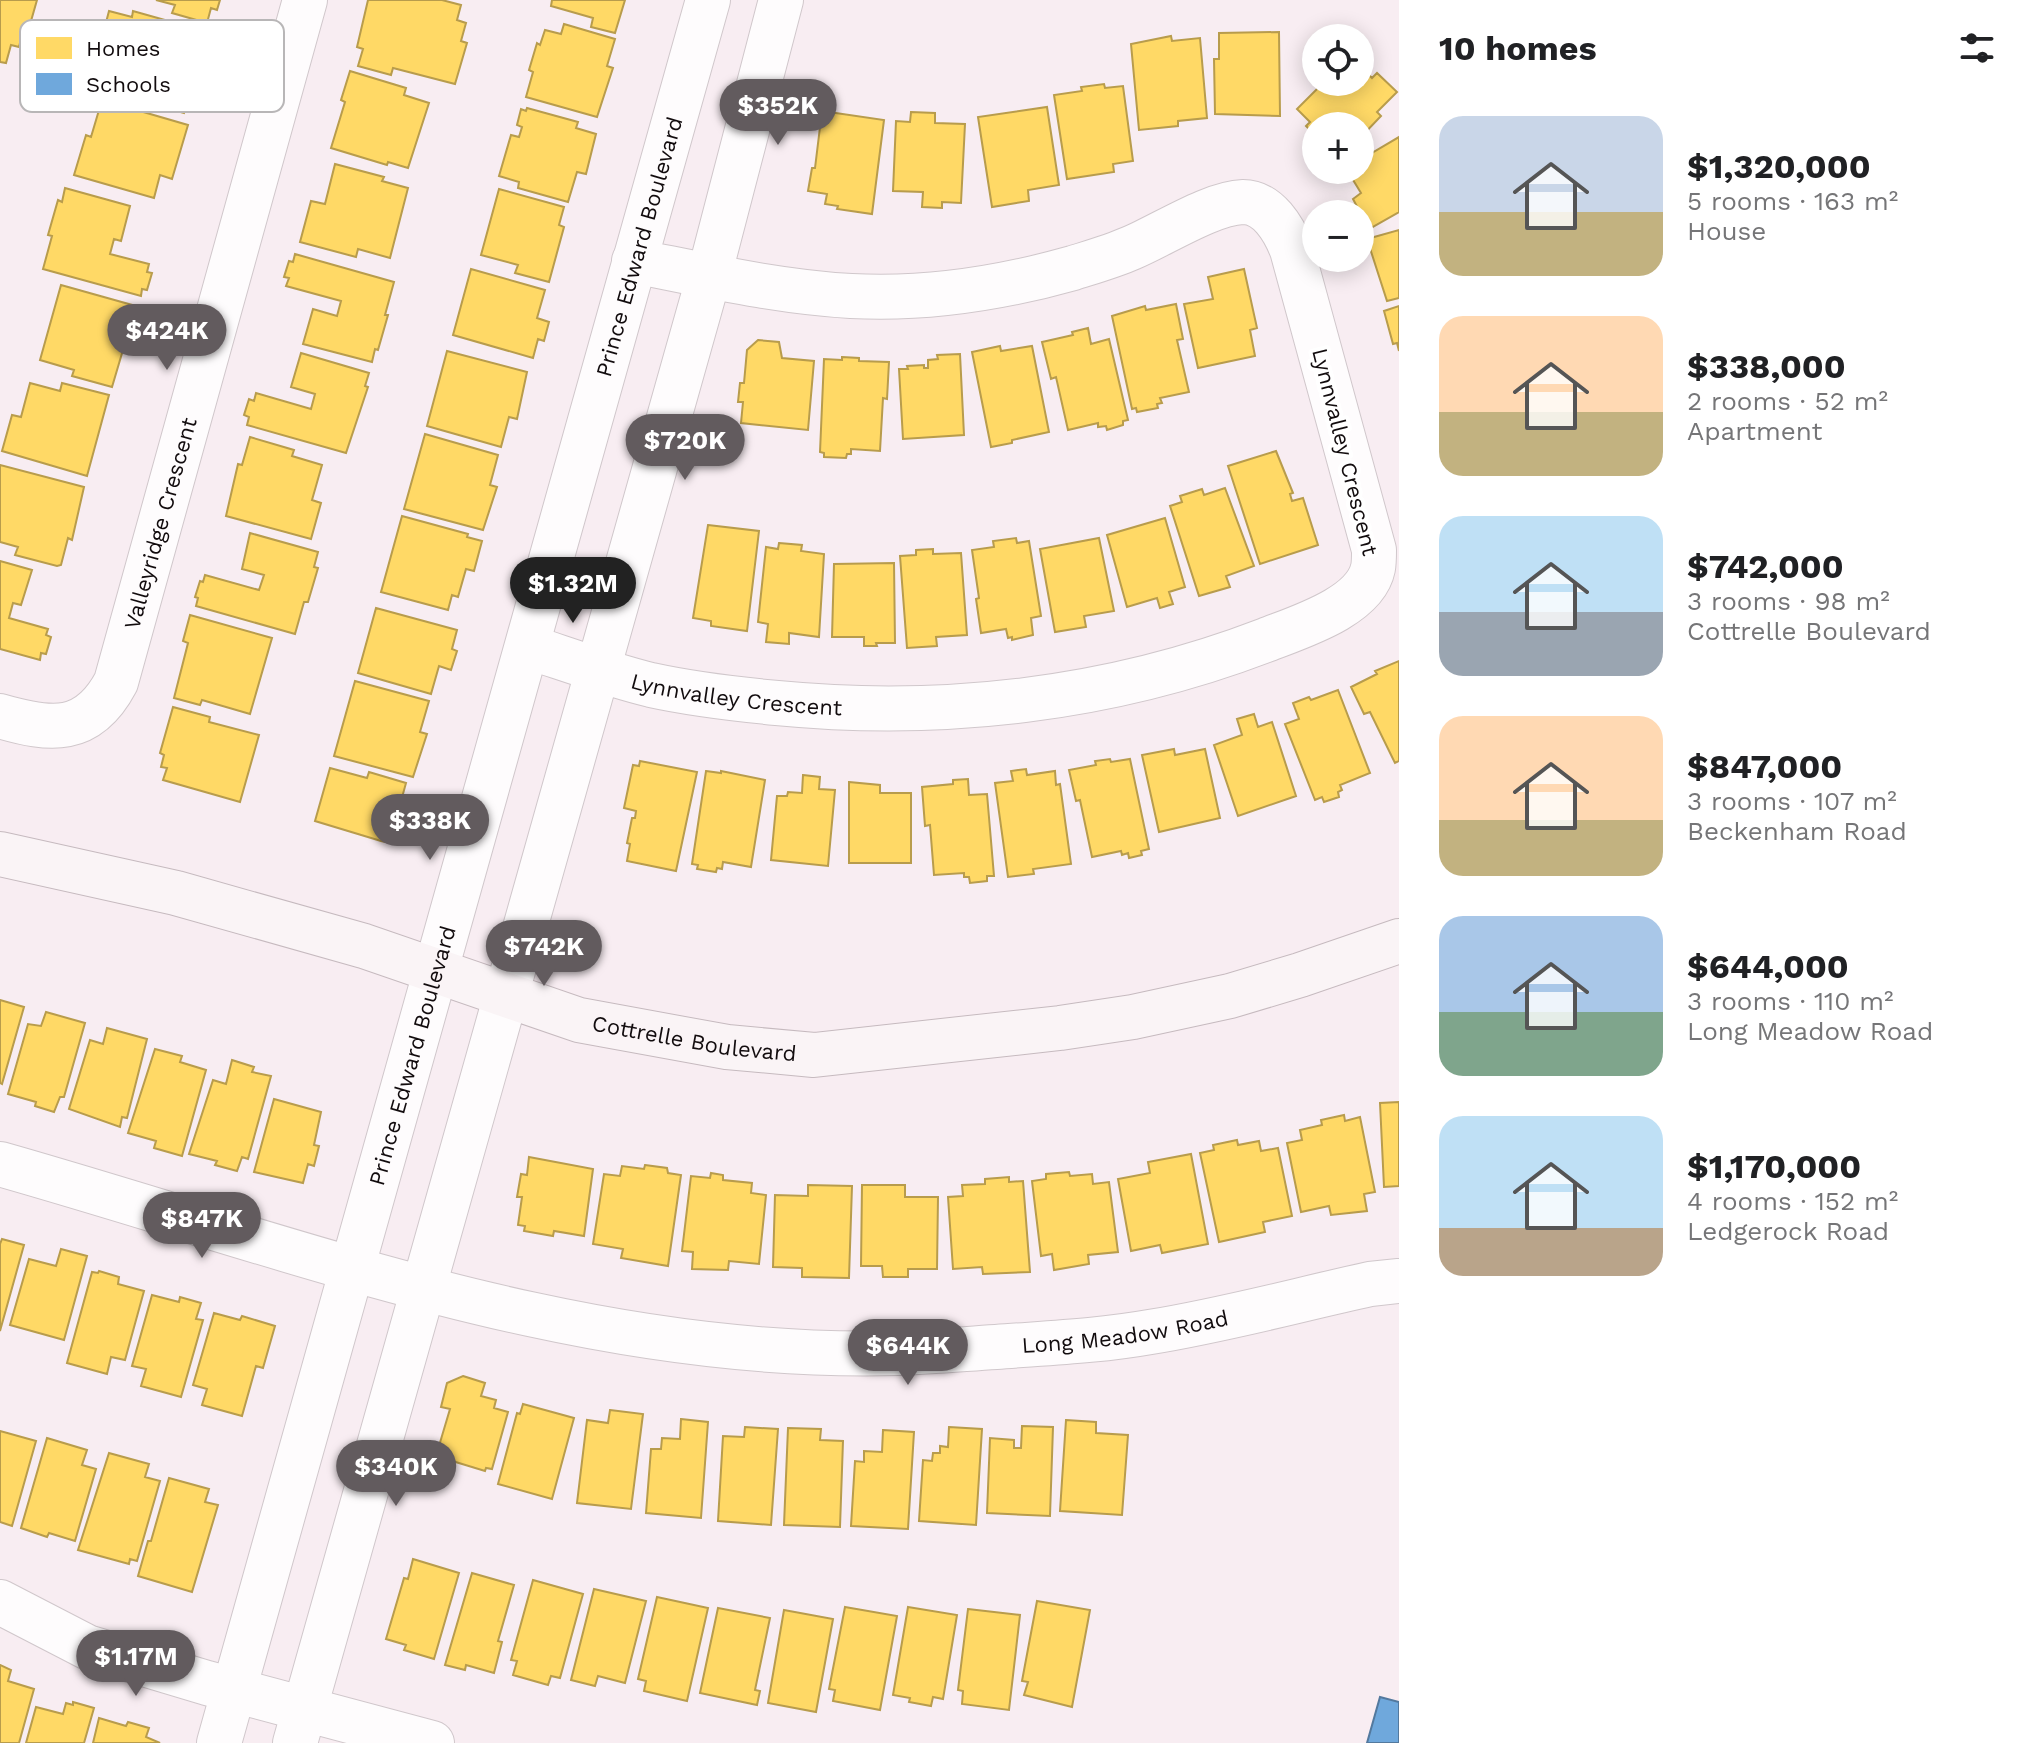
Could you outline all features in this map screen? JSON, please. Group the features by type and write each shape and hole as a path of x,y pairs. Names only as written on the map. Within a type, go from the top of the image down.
{"main road":[{"name":"Cottrelle Boulevard","path":"0,854 176,893 364,946 579,1020 727,1047 814,1055 1133,1017 1230,996 1399,941"}],"street":[{"name":"Valleyridge Crescent","path":"284,76 305,0"},
{"name":"Prince Edward Boulevard","path":"219,1743 435,970 529,647 708,0"},
{"path":"300,1726 709,276 781,0"},
{"name":"Valleyridge Crescent","path":"0,716 38,727 79,722 97,711 116,682 274,112"},
{"name":"Lynnvalley Crescent","path":"529,647 651,685 740,700 813,707 921,710 1048,698 1125,683 1201,663 1324,616 1354,598 1367,582 1373,568 1374,550 1292,250 1278,222 1263,209 1247,202 1225,204 1127,250 1088,263 969,291 851,296 709,276 634,261"},
{"name":"Long Meadow Road","path":"0,1164 353,1269 507,1311 659,1337 773,1349 897,1353 1076,1342 1200,1323 1370,1284 1399,1281"},
{"path":"0,1602 87,1647 234,1690 300,1726 432,1743"}],"building: Homes":[{"path":"0,0 37,0 31,20 20,20 19,47 11,45 6,63 0,62"},
{"path":"156,0 220,0 217,10 211,8 208,20 172,13 175,5"},
{"path":"368,0 442,0 461,5 457,20 466,23 461,41 467,43 455,84 393,68 391,75 358,66 363,49 357,47"},
{"path":"552,0 625,0 615,33 591,27 593,18 551,6"},
{"path":"109,11 132,17 133,11 165,20 107,20"},
{"path":"564,24 615,39 607,66 613,68 597,117 526,97 533,72 529,70 537,43 540,45 545,30 561,34"},
{"path":"1279,32 1280,116 1215,114 1214,59 1219,59 1219,33"},
{"path":"1171,36 1172,41 1200,38 1207,118 1178,121 1178,126 1139,130 1131,44"},
{"path":"350,71 406,88 404,95 429,103 408,168 331,148 345,102 341,100"},
{"path":"1377,73 1397,92 1377,112 1381,116 1374,123 1374,112 1302,114 1297,109 1310,96 1374,96 1374,76"},
{"path":"1104,84 1105,88 1123,86 1133,161 1113,164 1114,172 1067,179 1054,95"},
{"path":"1047,107 1059,185 1028,190 1029,201 992,207 978,117"},
{"path":"527,108 578,122 576,128 596,134 586,174 577,172 568,202 518,188 519,182 499,176 511,135 519,137 522,127 517,125 521,109 526,111"},
{"path":"822,111 884,120 872,214 837,209 838,206 825,204 827,194 808,191 812,168 815,168"},
{"path":"98,112 143,112 188,125 172,179 160,175 154,198 74,175 86,135 91,137"},
{"path":"911,112 935,113 935,123 965,124 961,203 942,202 942,208 922,207 923,192 893,191 896,121 910,122"},
{"path":"1399,137 1399,212 1374,226 1374,200 1353,199 1361,193 1356,184 1374,184 1374,152"},
{"path":"335,164 384,177 382,181 408,188 390,258 358,249 356,257 300,242 311,201 325,204"},
{"path":"65,188 130,206 121,241 114,239 110,254 149,264 147,272 152,273 147,290 142,289 141,296 43,269 52,236 48,235 58,200 62,202"},
{"path":"499,189 564,207 559,225 564,227 549,282 515,273 518,265 481,255"},
{"path":"1399,230 1399,298 1387,301 1374,261 1374,237"},
{"path":"295,254 394,282 385,315 388,315 372,362 303,344 313,309 337,316 341,301 286,286 289,278 284,277"},
{"path":"471,269 545,290 537,318 549,322 544,341 538,339 533,358 453,335"},
{"path":"1244,269 1257,328 1250,330 1255,356 1198,368 1184,304 1213,299 1208,277"},
{"path":"61,285 143,308 135,335 128,333 112,387 72,376 74,370 40,360"},
{"path":"1176,304 1183,339 1177,340 1189,392 1160,398 1162,403 1157,404 1158,408 1137,412 1136,408 1132,409 1112,316 1145,306 1146,310"},
{"path":"1399,306 1399,351 1397,343 1393,344 1384,311"},
{"path":"1088,328 1091,344 1109,339 1128,420 1107,430 1106,426 1098,427 1098,423 1068,430 1056,377 1051,379 1042,342"},
{"path":"758,340 779,342 782,358 814,361 808,430 741,423 743,402 738,402 740,383 744,383 747,350"},
{"path":"1000,346 1001,351 1032,346 1049,432 991,447 972,352"},
{"path":"447,351 527,372 517,419 509,417 501,447 427,426"},
{"path":"301,353 369,373 365,386 368,387 346,453 247,425 249,417 244,415 249,399 254,401 256,393 311,409 315,394 291,387"},
{"path":"960,354 964,435 903,439 899,369 924,365 928,368 928,360 938,359 937,355"},
{"path":"842,357 889,362 880,451 851,449 851,454 847,454 846,458 824,457 824,453 820,452 824,359 842,360"},
{"path":"30,383 60,391 62,383 109,395 87,476 2,451 12,415 21,417"},
{"path":"425,434 498,455 490,485 497,487 483,530 404,509"},
{"path":"250,437 294,450 292,456 322,465 312,500 321,503 311,539 226,516 238,464 242,465"},
{"path":"1276,451 1293,493 1290,494 1292,501 1303,498 1318,545 1260,564 1228,466"},
{"path":"0,465 84,487 72,540 68,538 61,565 15,555 18,547 0,542"},
{"path":"1225,488 1254,566 1226,576 1230,587 1199,596 1170,506 1182,502 1180,496 1202,489 1204,495"},
{"path":"402,516 468,534 467,537 482,541 474,571 466,569 458,597 452,595 448,610 381,592"},
{"path":"1165,518 1185,587 1169,592 1173,604 1160,608 1157,598 1127,607 1107,535"},
{"path":"708,525 759,531 747,631 711,626 711,621 693,618"},
{"path":"250,533 318,552 314,567 318,568 295,634 196,606 198,598 195,597 205,575 259,590 264,575 242,569"},
{"path":"1016,538 1017,543 1029,541 1041,616 1031,618 1033,635 1012,640 1012,637 1008,638 1006,629 981,633 972,550 994,547 993,541"},
{"path":"1099,538 1114,611 1084,616 1086,627 1055,632 1040,549"},
{"path":"779,543 802,545 801,551 824,554 819,637 789,633 789,644 766,642 768,624 758,622 766,547 778,549"},
{"path":"933,549 933,554 961,553 967,635 936,637 937,646 907,648 900,556 916,555 916,550"},
{"path":"0,561 32,570 21,605 13,603 9,618 48,629 46,635 51,637 46,654 41,653 40,660 0,649"},
{"path":"894,563 895,643 864,646 864,637 832,637 834,564"},
{"path":"376,608 457,630 452,649 457,651 451,670 439,666 431,694 358,673"},
{"path":"190,615 272,638 250,714 202,700 200,705 174,698 188,643 183,641"},
{"path":"1399,661 1399,761 1395,763 1370,712 1364,714 1351,687 1377,674 1375,671"},
{"path":"355,681 429,701 420,732 427,734 413,777 334,756"},
{"path":"1338,690 1370,773 1340,785 1342,790 1338,792 1339,797 1324,802 1322,797 1315,800 1285,724 1299,719 1293,703"},
{"path":"173,707 210,717 209,722 259,735 240,802 163,780 167,768 161,767 164,755 160,753"},
{"path":"1254,714 1258,727 1272,722 1296,796 1238,816 1214,745 1242,735 1237,719"},
{"path":"1174,749 1175,755 1205,749 1220,818 1159,832 1142,755"},
{"path":"1110,759 1111,762 1130,759 1149,849 1141,851 1142,855 1129,858 1128,853 1122,855 1121,851 1092,857 1080,800 1076,801 1069,770"},
{"path":"640,761 697,772 676,871 627,861 630,844 627,843 636,811 624,808 633,765 639,766"},
{"path":"330,768 367,778 369,772 406,783 398,812 408,815 403,834 389,833 386,842 315,821"},
{"path":"1026,769 1027,775 1055,771 1056,785 1060,784 1071,864 1033,869 1034,874 1008,877 995,783 1013,781 1011,771"},
{"path":"706,771 765,780 751,867 723,862 722,869 717,868 716,872 697,869 698,865 692,864"},
{"path":"803,775 820,777 819,789 835,790 828,866 771,860 777,796 787,796 788,792 802,793"},
{"path":"968,779 969,795 987,794 994,876 987,876 987,881 970,883 964,873 934,875 930,825 925,826 922,787"},
{"path":"849,782 880,785 880,793 911,793 911,863 849,863"},
{"path":"0,1000 24,1007 2,1084 0,1083"},
{"path":"46,1012 85,1023 64,1097 60,1097 54,1112 35,1106 36,1102 8,1094 28,1024 41,1026"},
{"path":"107,1028 147,1039 127,1118 122,1117 120,1127 69,1109 90,1040 103,1044"},
{"path":"155,1049 182,1056 180,1062 206,1070 182,1156 154,1148 156,1141 128,1133"},
{"path":"232,1060 254,1067 252,1072 271,1076 248,1159 242,1157 237,1171 215,1165 217,1161 189,1154 213,1080 226,1084"},
{"path":"274,1099 321,1112 314,1145 319,1146 314,1166 308,1164 303,1183 254,1172"},
{"path":"1399,1102 1399,1186 1384,1187 1380,1103"},
{"path":"1344,1115 1345,1121 1360,1117 1375,1192 1364,1194 1367,1211 1331,1215 1329,1206 1301,1212 1287,1143 1302,1140 1300,1130 1322,1125 1321,1120"},
{"path":"1237,1140 1238,1145 1259,1141 1261,1151 1278,1148 1292,1216 1263,1222 1265,1232 1219,1242 1200,1153 1214,1150 1213,1145"},
{"path":"1191,1154 1208,1244 1162,1253 1160,1245 1131,1251 1118,1179 1150,1173 1148,1162"},
{"path":"529,1157 593,1169 584,1236 554,1231 553,1236 524,1231 525,1226 518,1225 522,1197 517,1197 521,1174 527,1175"},
{"path":"645,1165 667,1168 668,1173 681,1175 668,1266 621,1258 623,1249 593,1244 604,1174 620,1176 622,1166 644,1169"},
{"path":"1069,1172 1070,1176 1092,1174 1093,1184 1109,1182 1118,1252 1088,1255 1089,1264 1054,1270 1052,1254 1041,1256 1032,1181 1046,1179 1046,1174"},
{"path":"711,1173 723,1175 723,1180 752,1183 751,1193 766,1195 759,1264 729,1261 728,1270 692,1269 693,1252 682,1251 691,1176 710,1178"},
{"path":"1009,1177 1009,1182 1023,1181 1030,1272 983,1274 982,1267 953,1269 948,1197 963,1196 962,1185 985,1184 985,1179"},
{"path":"808,1185 852,1186 849,1278 802,1277 802,1268 773,1267 775,1195 808,1196"},
{"path":"862,1185 905,1185 905,1197 938,1197 937,1269 908,1269 908,1277 883,1277 882,1266 861,1266"},
{"path":"2,1239 24,1245 0,1331 0,1244"},
{"path":"61,1249 87,1256 64,1340 10,1325 29,1259 56,1266"},
{"path":"92,1272 119,1277 118,1284 144,1291 125,1360 111,1357 107,1374 67,1363"},
{"path":"152,1295 179,1302 180,1297 201,1303 196,1319 203,1320 181,1397 141,1386 146,1369 132,1366"},
{"path":"214,1313 240,1320 242,1316 275,1326 263,1368 256,1366 242,1416 202,1405 207,1389 193,1385"},
{"path":"463,1376 485,1383 481,1396 496,1400 494,1408 508,1412 492,1469 486,1468 485,1471 436,1456 450,1409 441,1407 447,1383"},
{"path":"523,1404 574,1418 552,1499 498,1484 517,1413 520,1414"},
{"path":"610,1410 643,1414 631,1509 577,1503 587,1420 608,1423"},
{"path":"681,1419 708,1422 701,1518 646,1513 651,1449 661,1449 662,1438 680,1439"},
{"path":"1066,1420 1096,1422 1096,1433 1128,1435 1122,1515 1060,1511"},
{"path":"1022,1426 1053,1427 1050,1516 987,1513 990,1438 1014,1440 1014,1448 1021,1448"},
{"path":"745,1427 778,1429 771,1525 718,1521 723,1436 744,1437"},
{"path":"949,1427 982,1429 976,1525 919,1521 923,1460 932,1461 933,1453 940,1453 940,1446 948,1447"},
{"path":"788,1428 821,1429 820,1440 843,1441 840,1527 784,1525"},
{"path":"883,1430 914,1432 908,1529 851,1526 855,1461 864,1462 864,1451 882,1452"},
{"path":"0,1431 36,1441 12,1526 0,1522"},
{"path":"47,1438 87,1450 82,1465 96,1469 75,1541 49,1533 47,1537 21,1528"},
{"path":"109,1453 149,1464 145,1477 160,1481 137,1561 130,1559 129,1564 78,1550"},
{"path":"169,1478 209,1489 205,1502 218,1505 192,1592 138,1576"},
{"path":"413,1559 459,1573 434,1659 404,1650 406,1645 386,1639 404,1578 408,1579"},
{"path":"472,1573 514,1585 498,1641 502,1642 494,1673 466,1665 465,1670 445,1665"},
{"path":"533,1580 583,1594 560,1678 551,1676 548,1685 513,1675 517,1661 511,1660"},
{"path":"594,1589 646,1601 625,1683 598,1676 595,1686 571,1680"},
{"path":"657,1597 708,1608 687,1701 644,1691 646,1681 638,1679"},
{"path":"1037,1601 1090,1610 1072,1707 1024,1695 1028,1682 1022,1681"},
{"path":"845,1607 897,1616 880,1710 833,1701 835,1690 829,1689"},
{"path":"908,1607 957,1615 943,1699 933,1697 931,1706 893,1695"},
{"path":"718,1608 770,1618 755,1690 760,1691 757,1705 700,1693"},
{"path":"968,1609 1020,1615 1009,1710 962,1704 963,1691 958,1690"},
{"path":"784,1610 833,1619 816,1712 768,1703"},
{"path":"0,1665 11,1670 8,1681 34,1689 19,1743 0,1743"},
{"path":"73,1702 94,1708 84,1743 26,1743 36,1707 63,1714 66,1703 73,1705"},
{"path":"99,1718 126,1726 128,1722 149,1728 146,1737 160,1743 93,1743"}],"building: Schools":[{"path":"1380,1697 1399,1702 1399,1743 1367,1743"}]}
